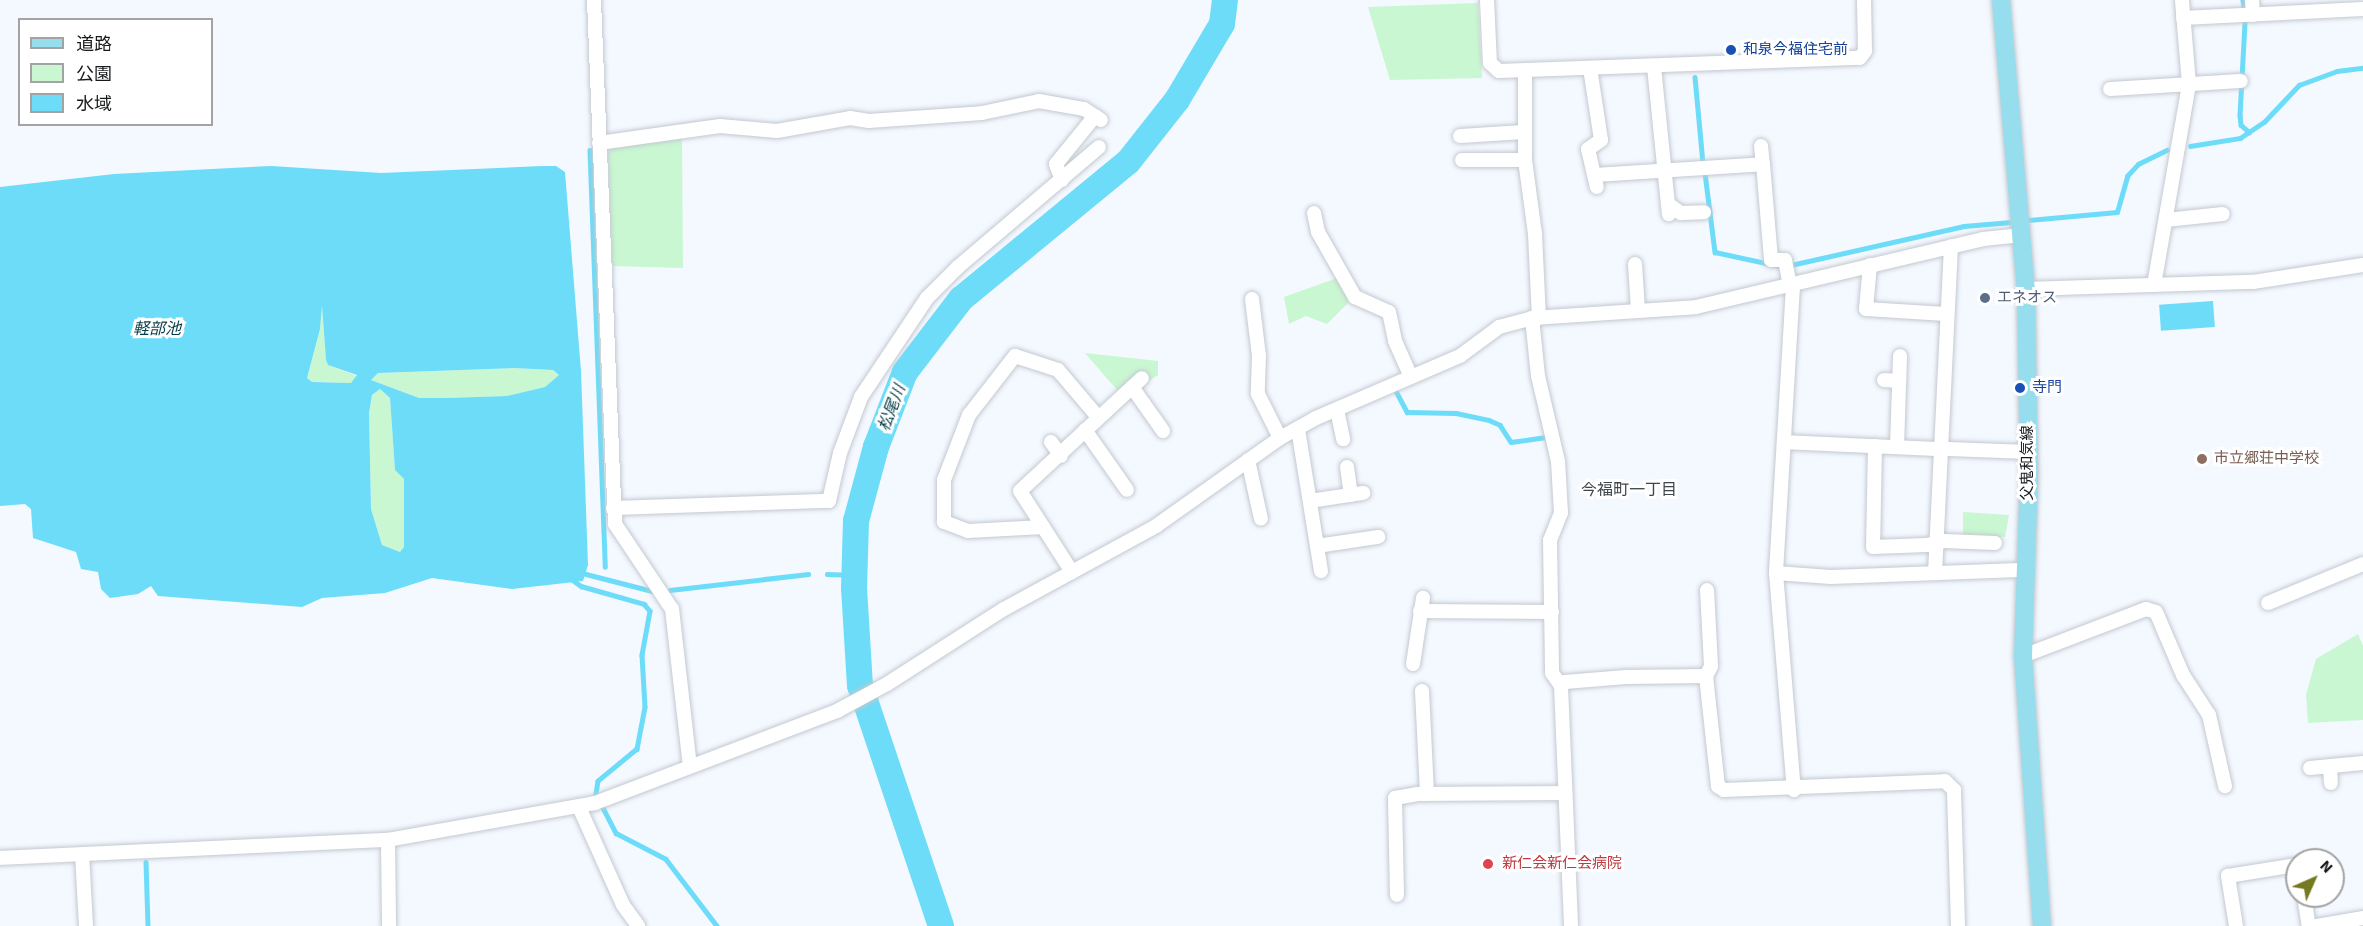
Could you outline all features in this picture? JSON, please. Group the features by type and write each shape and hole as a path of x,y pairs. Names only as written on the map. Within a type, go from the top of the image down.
{"main road":[{"name":"父鬼和気線","path":"2001,0 2026,290 2029,452 2024,656 2042,926"}],"street":[{"path":"594,0 598,142 610,350 613,508 620,535 672,609 690,766"},
{"path":"1487,0 1490,63 1499,71 1860,58 1865,51 1864,0"},
{"path":"2154,285 2189,84 2182,0"},
{"path":"2252,0 2253,15"},
{"path":"2183,18 2253,15 2329,6 2363,9"},
{"path":"1654,67 1669,209 1691,219 1704,212"},
{"path":"1590,68 1601,140 1581,151 1596,181 1666,170 1763,164"},
{"path":"1525,70 1525,160 1534,234 1538,376 1558,461 1561,513 1550,540 1552,673 1561,686 1571,926"},
{"path":"2110,89 2241,81"},
{"path":"598,142 720,126 777,131 850,118 869,121 982,113 1039,101 1084,109 1098,118 1056,164 1062,180"},
{"path":"1460,136 1524,132"},
{"path":"1761,146 1771,260 1785,260 1791,286 1776,573 1794,790"},
{"path":"613,508 829,501 840,453 861,398 897,339 927,298 958,267 1100,147"},
{"path":"1462,160 1525,160"},
{"path":"1314,213 1318,232 1355,297 1389,312 1395,340 1411,377"},
{"path":"2166,220 2223,214"},
{"path":"0,858 388,840 598,802 837,711 887,684 1004,609 1156,526 1280,438 1336,410 1460,356 1499,327 1535,318 1696,307 1951,246 2022,235"},
{"path":"1935,573 1944,449 1951,246"},
{"path":"1635,264 1638,311"},
{"path":"1870,265 1866,309 1947,314"},
{"path":"2026,290 2253,282 2363,265"},
{"path":"1248,309 1252,365 1258,394 1280,438"},
{"path":"1043,527 968,531 944,522 944,480 969,415 1015,356 1058,370 1098,417"},
{"path":"1896,447 1900,356"},
{"path":"1884,380 1899,381"},
{"path":"1072,572 1020,491 1061,456 1098,417 1137,382 1163,431"},
{"path":"1336,410 1343,439"},
{"path":"1298,429 1321,571"},
{"path":"1085,430 1127,490"},
{"path":"1051,442 1061,456"},
{"path":"1784,442 2029,452"},
{"path":"1875,446 1873,546 1995,543"},
{"path":"1248,460 1261,519"},
{"path":"1310,501 1357,494 1347,467"},
{"path":"1317,546 1350,548 1378,537"},
{"path":"2268,603 2363,564"},
{"path":"1776,573 1831,577 2026,570"},
{"path":"1707,590 1701,608 1711,666 1706,676 1718,786 1724,790 1794,790 1824,783 1945,781 1954,790 1958,926"},
{"path":"1413,664 1422,604 1488,605 1552,612"},
{"path":"2024,656 2146,609 2156,612 2183,675 2210,715 2225,786"},
{"path":"1561,686 1565,682 1626,677 1706,676"},
{"path":"1422,691 1431,720 1427,794"},
{"path":"2310,768 2363,763"},
{"path":"2330,766 2331,783"},
{"path":"1397,895 1404,871 1402,823 1395,798 1427,794 1564,793"},
{"path":"579,807 623,905 638,926"},
{"path":"388,840 389,926"},
{"path":"82,854 86,926"},
{"path":"2236,926 2228,876 2285,867"},
{"path":"2306,908 2308,926"},
{"path":"2317,926 2363,918"}],"green space":[{"path":"1478,3 1482,78 1390,80 1368,7"},
{"path":"682,138 683,268 612,266 608,153 612,147"},
{"path":"1340,277 1352,299 1327,324 1306,316 1289,324 1284,297"},
{"path":"322,306 326,360 328,365 357,376 351,383 312,382 307,378 320,329"},
{"path":"1085,353 1158,361 1158,375 1149,381 1140,371 1118,391"},
{"path":"514,368 553,370 559,375 545,387 507,396 447,398 419,398 371,380 378,373"},
{"path":"380,389 390,398 395,470 404,479 404,547 400,552 382,545 371,509 369,413 372,395"},
{"path":"1963,512 2009,515 2005,537 1963,536"},
{"path":"2358,634 2363,646 2363,720 2308,723 2306,695 2316,659"}],"water":[{"name":"軽部池","path":"271,166 381,173 556,166 565,172 581,371 588,565 583,581 512,589 432,578 385,593 322,598 302,607 158,596 151,586 138,594 110,598 101,589 98,572 81,569 76,552 33,538 31,509 25,504 0,506 0,187 114,174","holes":["322,306 326,360 328,365 357,375 351,383 312,382 307,378 320,329","514,368 553,370 559,375 545,387 507,396 419,398 371,380 378,373","380,389 390,398 395,470 404,479 404,547 400,552 382,545 371,509 369,413 372,395"]},
{"path":"2213,301 2215,327 2161,331 2159,305"}],"waterway":[{"name":"松尾川","path":"941,926 860,686 854,588 856,521 876,447 905,372 961,299 1128,162 1177,100 1222,24 1225,0"},
{"path":"2243,0 2244,7"},
{"path":"2245,23 2240,115 2241,125 2249,132"},
{"path":"2190,146 2240,138 2264,122 2299,85 2337,71 2363,68"},
{"path":"1695,77 1703,164"},
{"path":"590,150 605,567"},
{"path":"2028,220 2117,212 2127,176 2138,164 2167,150"},
{"path":"1705,173 1715,252 1779,266"},
{"path":"1791,265 1964,226 2011,222"},
{"path":"1396,391 1407,412 1456,413 1489,420 1500,425 1511,442 1548,437"},
{"path":"586,574 652,591"},
{"path":"670,590 808,574"},
{"path":"827,574 854,575"},
{"path":"570,578 581,586 644,604 650,611 642,655 645,707 637,749 598,781 596,794 616,833 666,859 717,926"},
{"path":"146,862 148,926"}],"place":[{"name":"和泉今福住宅前","path":"1731,50"},
{"name":"エネオス","path":"1985,298"},
{"name":"寺門","path":"2020,388"},
{"name":"市立郷荘中学校","path":"2202,459"},
{"name":"新仁会新仁会病院","path":"1488,864"}],"district":[{"name":"今福町一丁目","path":"1629,490"}]}
